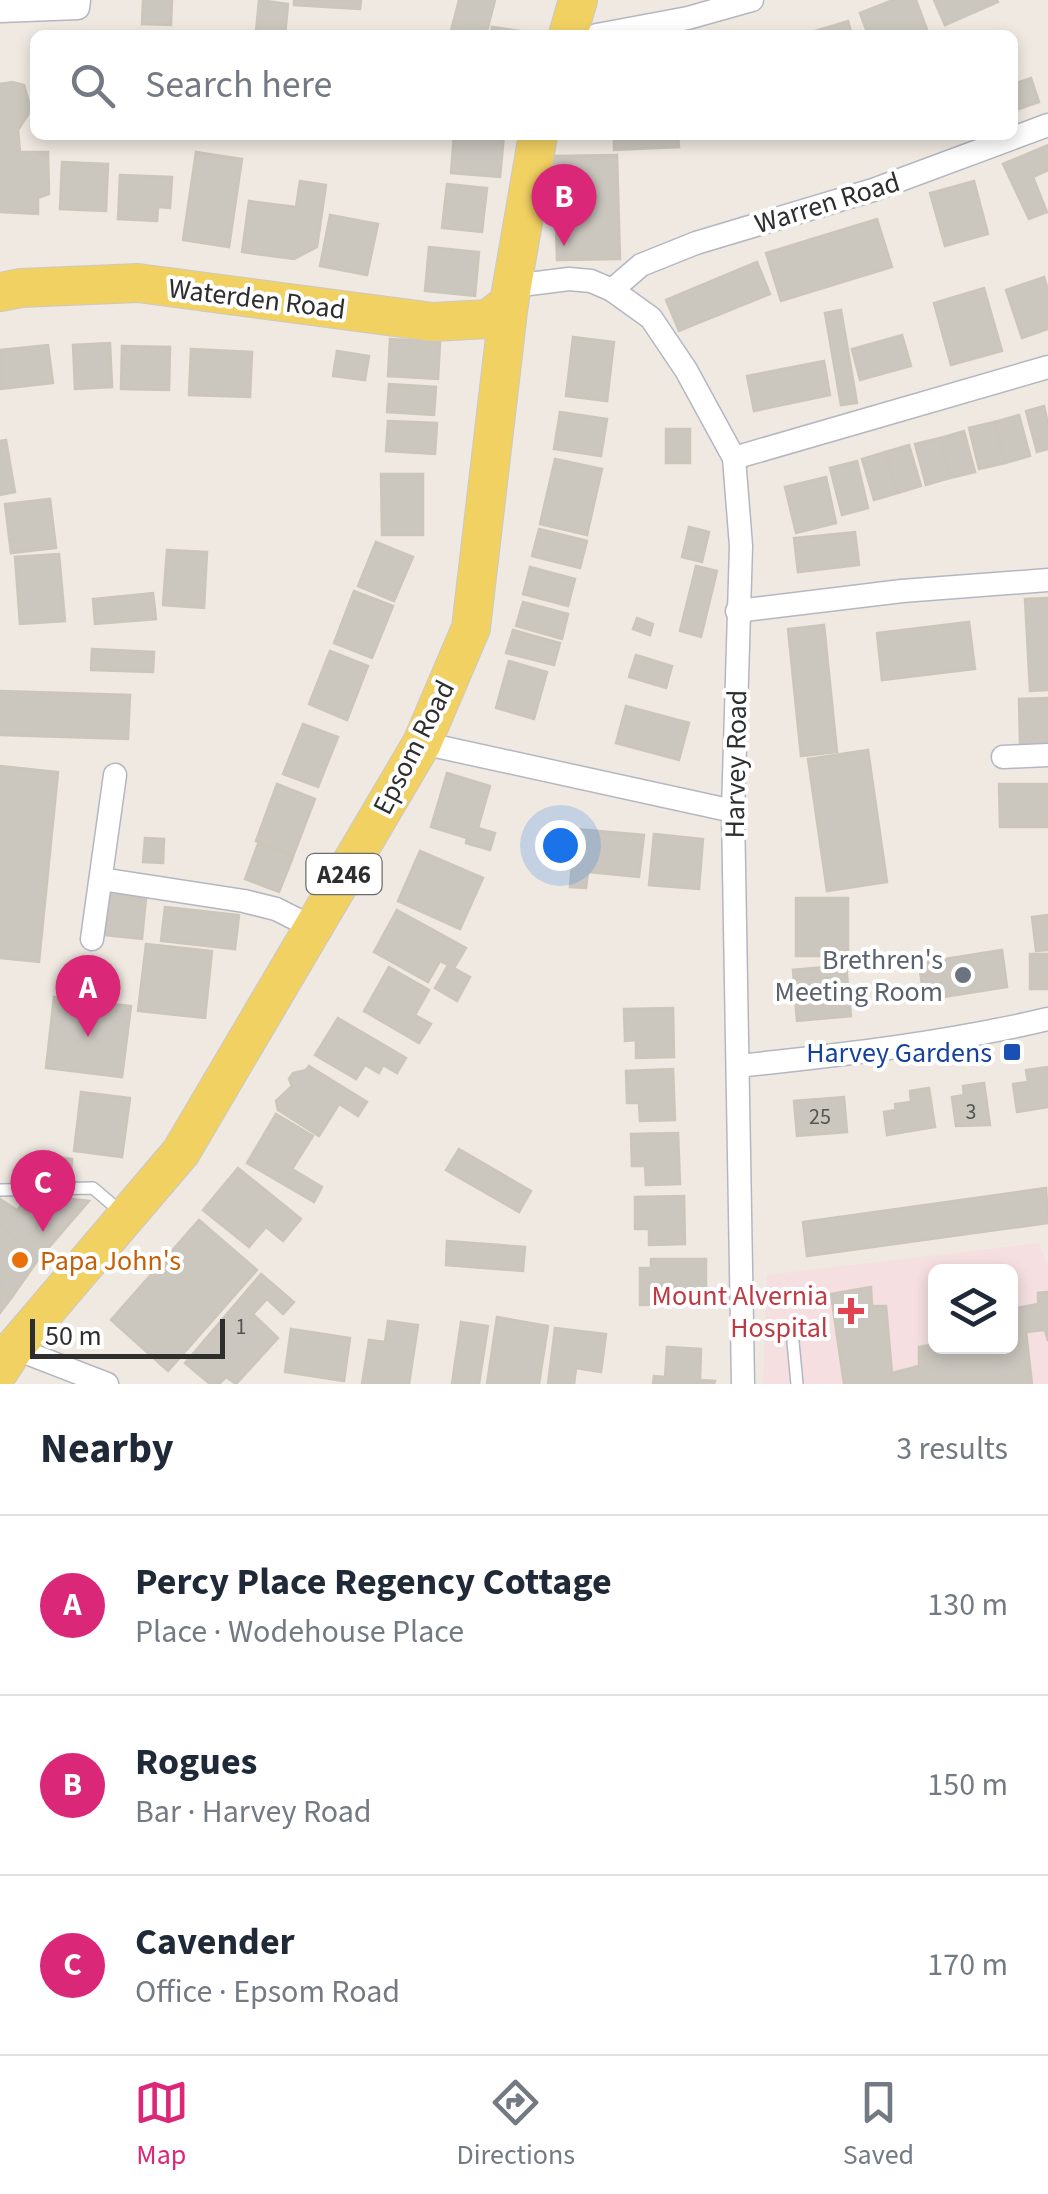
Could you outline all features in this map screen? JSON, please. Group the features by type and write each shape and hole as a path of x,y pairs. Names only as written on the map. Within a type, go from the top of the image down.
{"main road":[{"name":"Epsom Road","path":"7,1359 182,1152 422,742 471,628 511,295 537,140"},
{"name":"Waterden Road","path":"0,292 138,283 433,322 488,319 511,295"}],"street":[{"path":"0,11 78,8 78,0"},
{"path":"578,27 688,18 752,0"},
{"name":"Warren Road","path":"1018,136 1048,125"},
{"name":"Warren Road","path":"612,290 641,265 696,242 873,190 1008,140"},
{"name":"Harvey Road","path":"511,295 568,280 591,280 651,318 686,370 734,458 741,546 733,811 742,1384"},
{"path":"734,458 1048,367"},
{"path":"737,611 902,590 1048,580"},
{"path":"422,742 733,811"},
{"path":"1003,757 1048,755"},
{"path":"92,938 115,775"},
{"path":"101,879 276,908 312,926"},
{"path":"738,1066 941,1041 1048,1018"},
{"path":"7,1359 108,1384"}],"lane":[{"path":"0,1190 93,1188 126,1217"},
{"path":"793,1342 797,1384"}],"shaded area":[{"name":"Mount Alvernia Hospital","path":"1039,1243 1048,1266 1048,1384 763,1384 767,1275"}],"building":[{"path":"143,0 172,0 171,25 142,24"},
{"path":"259,0 288,4 285,30 256,30"},
{"path":"294,0 361,0 360,9 294,5"},
{"path":"459,0 495,0 487,30 451,30"},
{"path":"893,0 916,0 927,30 866,30 860,13"},
{"path":"934,0 997,0 998,2 945,25"},
{"path":"848,21 851,30 818,30"},
{"path":"1031,78 1039,102 1018,109 1018,82"},
{"path":"0,84 24,85 30,112 18,130 20,152 48,152 49,194 38,198 38,214 0,212"},
{"path":"454,140 504,140 500,177 451,173"},
{"path":"614,140 678,140 679,147 614,150"},
{"path":"1048,145 1048,170 1033,177 1047,212 1029,219 1003,164"},
{"path":"196,152 242,159 229,247 183,240"},
{"path":"617,155 620,259 557,260 554,156"},
{"path":"62,162 108,164 106,211 60,209"},
{"path":"120,175 172,177 170,208 158,207 157,221 118,219"},
{"path":"300,181 326,185 317,247 294,259 242,252 249,201 296,207"},
{"path":"974,181 988,234 945,246 930,193"},
{"path":"447,184 487,188 482,232 442,228"},
{"path":"330,215 378,224 367,275 320,266"},
{"path":"877,219 892,267 781,301 766,253"},
{"path":"429,247 479,252 475,296 425,291"},
{"path":"757,262 770,294 679,331 666,300"},
{"path":"1044,277 1048,329 1022,338 1006,290"},
{"path":"984,288 1002,351 951,365 934,303"},
{"path":"841,310 857,403 841,405 825,313"},
{"path":"902,335 911,366 860,380 852,349"},
{"path":"573,337 614,342 607,401 566,396"},
{"path":"390,339 440,342 438,379 388,376"},
{"path":"110,343 112,387 75,389 73,345"},
{"path":"48,345 53,383 1,389 0,350"},
{"path":"122,346 170,347 169,390 121,389"},
{"path":"191,349 252,352 250,397 189,395"},
{"path":"337,351 369,356 365,380 333,376"},
{"path":"824,361 830,395 754,411 747,376"},
{"path":"389,384 436,387 434,415 387,412"},
{"path":"1044,406 1048,449 1037,452 1026,411"},
{"path":"560,412 607,419 601,456 554,449"},
{"path":"1019,415 1030,456 1005,463 994,422"},
{"path":"388,421 437,423 435,454 386,451"},
{"path":"994,422 1005,463 979,469 969,428"},
{"path":"666,429 690,429 690,463 666,463"},
{"path":"964,431 975,472 950,478 940,438"},
{"path":"940,438 950,478 926,485 915,444"},
{"path":"6,440 15,492 0,495 0,441"},
{"path":"909,445 921,486 898,493 885,452"},
{"path":"885,452 898,493 874,500 862,459"},
{"path":"555,459 602,469 587,535 540,524"},
{"path":"857,461 868,508 842,515 830,468"},
{"path":"381,474 423,474 423,535 382,535"},
{"path":"826,477 836,523 796,533 785,487"},
{"path":"50,499 56,548 11,553 5,504"},
{"path":"689,527 709,532 702,562 682,557"},
{"path":"539,529 587,541 580,568 532,556"},
{"path":"855,532 859,565 798,572 794,538"},
{"path":"376,542 413,557 394,601 358,586"},
{"path":"167,550 207,552 204,608 163,605"},
{"path":"59,554 65,621 20,624 15,557"},
{"path":"696,566 717,571 701,637 680,631"},
{"path":"530,567 575,579 568,606 523,594"},
{"path":"354,591 393,606 372,658 334,643"},
{"path":"153,593 156,619 95,624 93,599"},
{"path":"1048,598 1048,690 1030,691 1025,599"},
{"path":"523,602 568,614 562,639 516,626"},
{"path":"637,618 653,624 650,635 633,629"},
{"path":"969,622 975,669 882,680 877,633"},
{"path":"824,625 837,752 801,756 788,629"},
{"path":"513,630 560,643 554,665 506,653"},
{"path":"92,649 154,652 153,672 91,670"},
{"path":"330,651 368,666 347,720 309,704"},
{"path":"636,655 672,666 666,688 629,677"},
{"path":"509,661 547,672 534,719 496,708"},
{"path":"0,691 130,695 128,739 0,735"},
{"path":"1048,698 1048,744 1020,745 1019,699"},
{"path":"626,706 689,723 679,760 616,743"},
{"path":"303,724 338,737 318,787 283,774"},
{"path":"868,750 887,882 827,891 808,759"},
{"path":"0,766 58,772 39,962 0,958"},
{"path":"447,773 490,786 478,828 495,833 490,850 431,827"},
{"path":"277,784 315,799 293,856 256,841"},
{"path":"999,784 1048,784 1048,827 1000,827"},
{"path":"575,829 644,835 639,877 588,872 586,888 570,887"},
{"path":"654,834 703,839 699,889 649,885"},
{"path":"145,838 164,839 163,863 143,862"},
{"path":"258,844 293,857 279,892 245,879"},
{"path":"420,851 483,878 460,929 398,901"},
{"path":"108,894 146,898 142,939 103,935"},
{"path":"796,898 848,898 848,956 796,956"},
{"path":"165,907 239,915 235,949 161,941"},
{"path":"397,910 466,948 454,968 470,977 457,1001 435,988 448,965 440,961 428,982 374,952"},
{"path":"1048,915 1048,950 1036,951 1032,917"},
{"path":"146,944 212,951 205,1018 138,1011"},
{"name":"Brethren's Meeting Room","path":"1002,950 1007,987 924,1000 919,963"},
{"path":"1030,954 1048,954 1048,989 1030,989"},
{"path":"846,965 851,1016 797,1021 793,970"},
{"path":"389,967 429,990 415,1015 431,1024 419,1043 364,1011"},
{"path":"54,997 131,1006 122,1077 46,1068"},
{"path":"673,1008 674,1057 636,1058 636,1040 625,1041 624,1009"},
{"path":"338,1018 406,1058 397,1073 383,1065 379,1073 365,1065 356,1079 315,1055"},
{"path":"309,1066 367,1102 358,1116 339,1104 319,1136 278,1110 276,1101 292,1086 289,1079 293,1073"},
{"path":"1048,1067 1048,1107 1017,1112 1013,1084 1028,1082 1026,1070"},
{"path":"673,1069 675,1120 640,1121 639,1103 627,1103 626,1071"},
{"path":"984,1083 990,1125 956,1126 952,1097 964,1095 963,1086"},
{"path":"929,1088 935,1127 887,1135 884,1112 896,1110 895,1104 911,1102 910,1091"},
{"path":"81,1092 130,1098 122,1157 74,1151"},
{"path":"844,1097 847,1132 797,1136 794,1101"},
{"path":"276,1114 313,1136 292,1169 322,1187 314,1202 247,1163"},
{"path":"678,1133 680,1184 646,1185 645,1166 632,1166 631,1134"},
{"path":"459,1149 531,1191 519,1212 446,1170"},
{"path":"45,1155 72,1159 71,1173 43,1170"},
{"path":"238,1168 301,1219 283,1241 266,1227 249,1247 203,1210"},
{"path":"1046,1188 1048,1223 807,1256 803,1222"},
{"path":"32,1194 89,1201 38,1260 0,1224 0,1199 17,1210"},
{"path":"684,1196 685,1244 649,1245 649,1229 635,1229 635,1197"},
{"path":"199,1220 257,1270 168,1371 111,1320"},
{"path":"0,1224 38,1260 12,1297 0,1287"},
{"path":"447,1241 525,1247 523,1271 446,1265"},
{"path":"651,1259 706,1259 706,1288 688,1288 688,1304 640,1305 640,1268 651,1268"},
{"path":"261,1274 294,1302 283,1314 267,1299 253,1314 278,1338 236,1384 226,1377 219,1384 210,1384 185,1363"},
{"path":"0,1287 12,1297 0,1313"},
{"path":"871,1287 872,1306 886,1306 892,1373 919,1366 919,1347 928,1345 928,1354 1018,1354 1018,1308 1038,1304 1038,1293 1048,1292 1048,1341 1045,1330 1026,1332 1032,1384 844,1384 831,1294"},
{"path":"497,1317 548,1326 539,1384 487,1384"},
{"path":"388,1321 418,1325 409,1384 362,1384 369,1340 385,1342"},
{"path":"461,1322 488,1326 479,1384 452,1384"},
{"path":"555,1328 606,1334 601,1372 576,1368 574,1384 548,1384"},
{"path":"291,1329 350,1338 344,1381 285,1372"},
{"path":"667,1347 701,1349 700,1380 715,1381 714,1384 653,1384 654,1376 665,1377"}],"place":[{"name":"Rogues","path":"564,246"},
{"name":"Brethren's Meeting Room","path":"963,975"},
{"name":"Percy Place Regency Cottage","path":"88,1037"},
{"name":"Harvey Gardens","path":"1012,1052"},
{"name":"Cavender","path":"43,1232"},
{"name":"Papa John's","path":"20,1260"},
{"name":"Mount Alvernia Hospital","path":"851,1311"}]}
